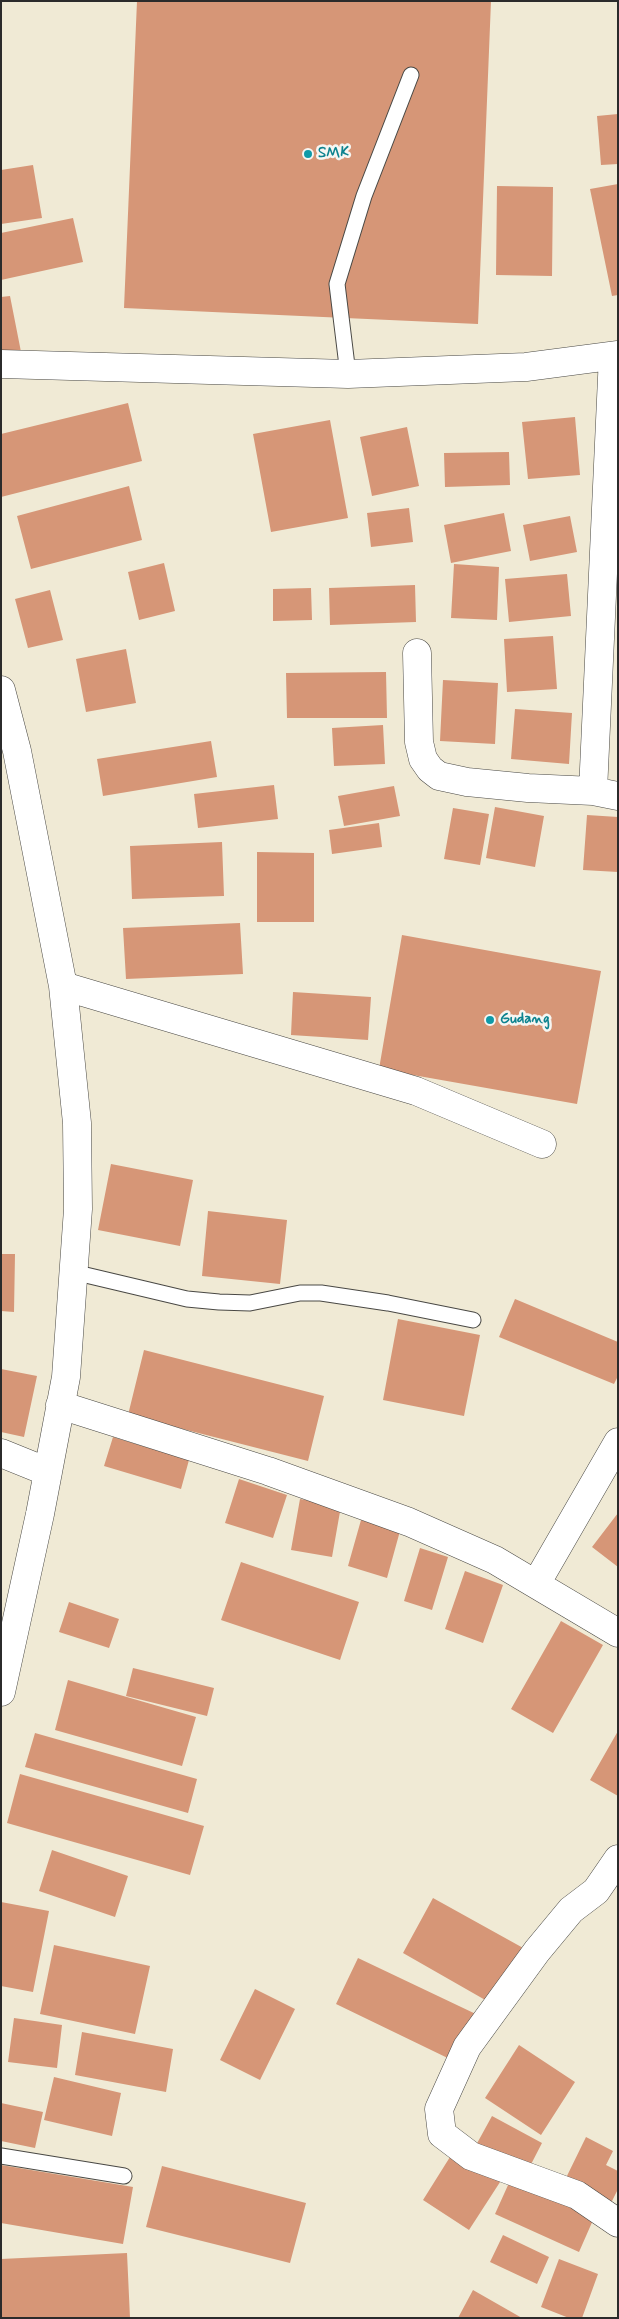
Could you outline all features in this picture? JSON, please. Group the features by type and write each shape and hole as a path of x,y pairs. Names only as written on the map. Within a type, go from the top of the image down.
{"street":[{"path":"1,364 348,374 526,367 615,356 605,794 467,782 439,776 422,759 419,742 417,653"},
{"path":"1,690 21,769 63,986 77,1123 78,1208 66,1377 48,1472 1,1692"},
{"path":"63,986 416,1091 542,1144"},
{"path":"60,1405 268,1471 409,1522 494,1560 618,1633"},
{"path":"536,1584 618,1442"},
{"path":"1,1453 48,1472"},
{"path":"618,1859 596,1891 571,1910 537,1951 467,2047 439,2109 442,2134 471,2156 577,2195 618,2223"}],"lane":[{"path":"348,374 337,284 364,196 411,75"},
{"path":"73,1272 187,1299 250,1303 300,1292 320,1293 388,1302 473,1320"},
{"path":"1,2156 124,2176"}],"building":[{"name":"SMK","path":"137,1 491,1 478,324 124,308"},
{"path":"618,114 618,164 601,165 597,116"},
{"path":"33,165 42,218 1,224 1,170"},
{"path":"618,184 618,295 612,296 590,189"},
{"path":"497,186 553,187 552,276 496,275"},
{"path":"73,218 83,262 1,280 1,233"},
{"path":"10,296 22,357 1,361 1,297"},
{"path":"128,403 142,461 1,497 1,434"},
{"path":"575,417 580,475 528,479 522,422"},
{"path":"330,420 348,518 271,532 253,434"},
{"path":"407,427 419,486 372,496 360,437"},
{"path":"509,452 510,485 445,487 444,453"},
{"path":"129,486 142,540 31,569 17,516"},
{"path":"409,508 413,542 371,547 367,513"},
{"path":"504,513 511,551 451,563 444,525"},
{"path":"570,516 577,552 530,561 523,525"},
{"path":"164,563 175,611 139,620 128,572"},
{"path":"454,564 499,567 497,620 451,618"},
{"path":"567,574 571,616 509,622 505,579"},
{"path":"415,585 416,622 330,625 329,588"},
{"path":"311,588 312,620 273,621 273,589"},
{"path":"50,590 63,640 28,648 15,599"},
{"path":"553,636 557,689 507,692 504,639"},
{"path":"126,649 136,703 86,712 76,659"},
{"path":"386,672 387,718 287,718 286,673"},
{"path":"443,680 498,683 495,744 440,741"},
{"path":"515,709 572,713 569,764 511,759"},
{"path":"383,725 385,764 334,766 332,728"},
{"path":"211,741 217,777 103,796 97,759"},
{"path":"274,785 278,819 198,828 194,794"},
{"path":"394,786 400,816 344,826 338,796"},
{"path":"495,807 544,816 535,867 486,858"},
{"path":"453,808 489,814 480,865 444,859"},
{"path":"587,815 618,817 618,872 583,870"},
{"path":"379,823 382,847 332,854 329,830"},
{"path":"222,842 224,896 132,899 130,846"},
{"path":"257,852 314,853 314,922 257,922"},
{"path":"240,923 243,974 126,979 123,928"},
{"name":"Gudang","path":"402,935 601,971 577,1104 379,1069"},
{"path":"293,992 371,997 368,1040 291,1035"},
{"path":"111,1164 193,1180 180,1246 98,1230"},
{"path":"208,1211 287,1220 280,1284 202,1276"},
{"path":"1,1254 15,1254 14,1312 1,1311"},
{"path":"515,1299 618,1342 618,1376 614,1384 499,1337"},
{"path":"398,1319 480,1335 464,1416 383,1400"},
{"path":"144,1350 324,1396 308,1461 128,1415"},
{"path":"1,1369 37,1376 24,1437 1,1432"},
{"path":"113,1437 189,1460 181,1489 104,1466"},
{"path":"239,1479 287,1495 273,1538 225,1523"},
{"path":"300,1499 341,1506 332,1557 291,1550"},
{"path":"618,1513 618,1567 592,1547"},
{"path":"361,1520 400,1531 387,1578 348,1566"},
{"path":"420,1548 448,1557 432,1610 404,1601"},
{"path":"241,1562 359,1602 340,1660 221,1620"},
{"path":"465,1571 503,1585 483,1643 445,1629"},
{"path":"69,1602 119,1619 109,1648 59,1632"},
{"path":"561,1621 603,1645 553,1733 511,1709"},
{"path":"133,1668 214,1688 207,1716 126,1696"},
{"path":"68,1680 196,1717 182,1766 55,1730"},
{"path":"618,1731 618,1796 590,1780"},
{"path":"35,1733 197,1779 188,1813 25,1767"},
{"path":"20,1774 204,1826 190,1875 7,1823"},
{"path":"52,1850 128,1876 115,1917 39,1891"},
{"path":"433,1898 525,1949 494,2005 403,1953"},
{"path":"1,1902 49,1911 33,1992 1,1986"},
{"path":"54,1945 150,1966 135,2034 40,2014"},
{"path":"358,1958 480,2016 458,2063 336,2004"},
{"path":"255,1989 295,2009 260,2080 220,2060"},
{"path":"14,2018 62,2025 57,2068 8,2062"},
{"path":"82,2032 173,2049 166,2092 75,2075"},
{"path":"519,2045 575,2082 541,2135 485,2098"},
{"path":"54,2077 121,2093 112,2136 44,2120"},
{"path":"1,2103 43,2112 35,2148 1,2141"},
{"path":"492,2116 542,2143 526,2174 475,2147"},
{"path":"586,2137 613,2151 606,2165 618,2171 618,2189 611,2203 565,2180"},
{"path":"455,2149 502,2179 469,2230 423,2200"},
{"path":"1,2165 133,2187 123,2244 1,2223"},
{"path":"162,2166 306,2203 290,2263 146,2227"},
{"path":"513,2174 597,2211 579,2252 495,2214"},
{"path":"503,2235 549,2257 537,2284 490,2262"},
{"path":"127,2253 130,2318 1,2318 1,2259"},
{"path":"559,2259 598,2274 582,2318 569,2318 541,2307"},
{"path":"473,2290 522,2318 458,2318"}],"place":[{"name":"SMK","path":"308,154"},
{"name":"Gudang","path":"490,1020"}]}
